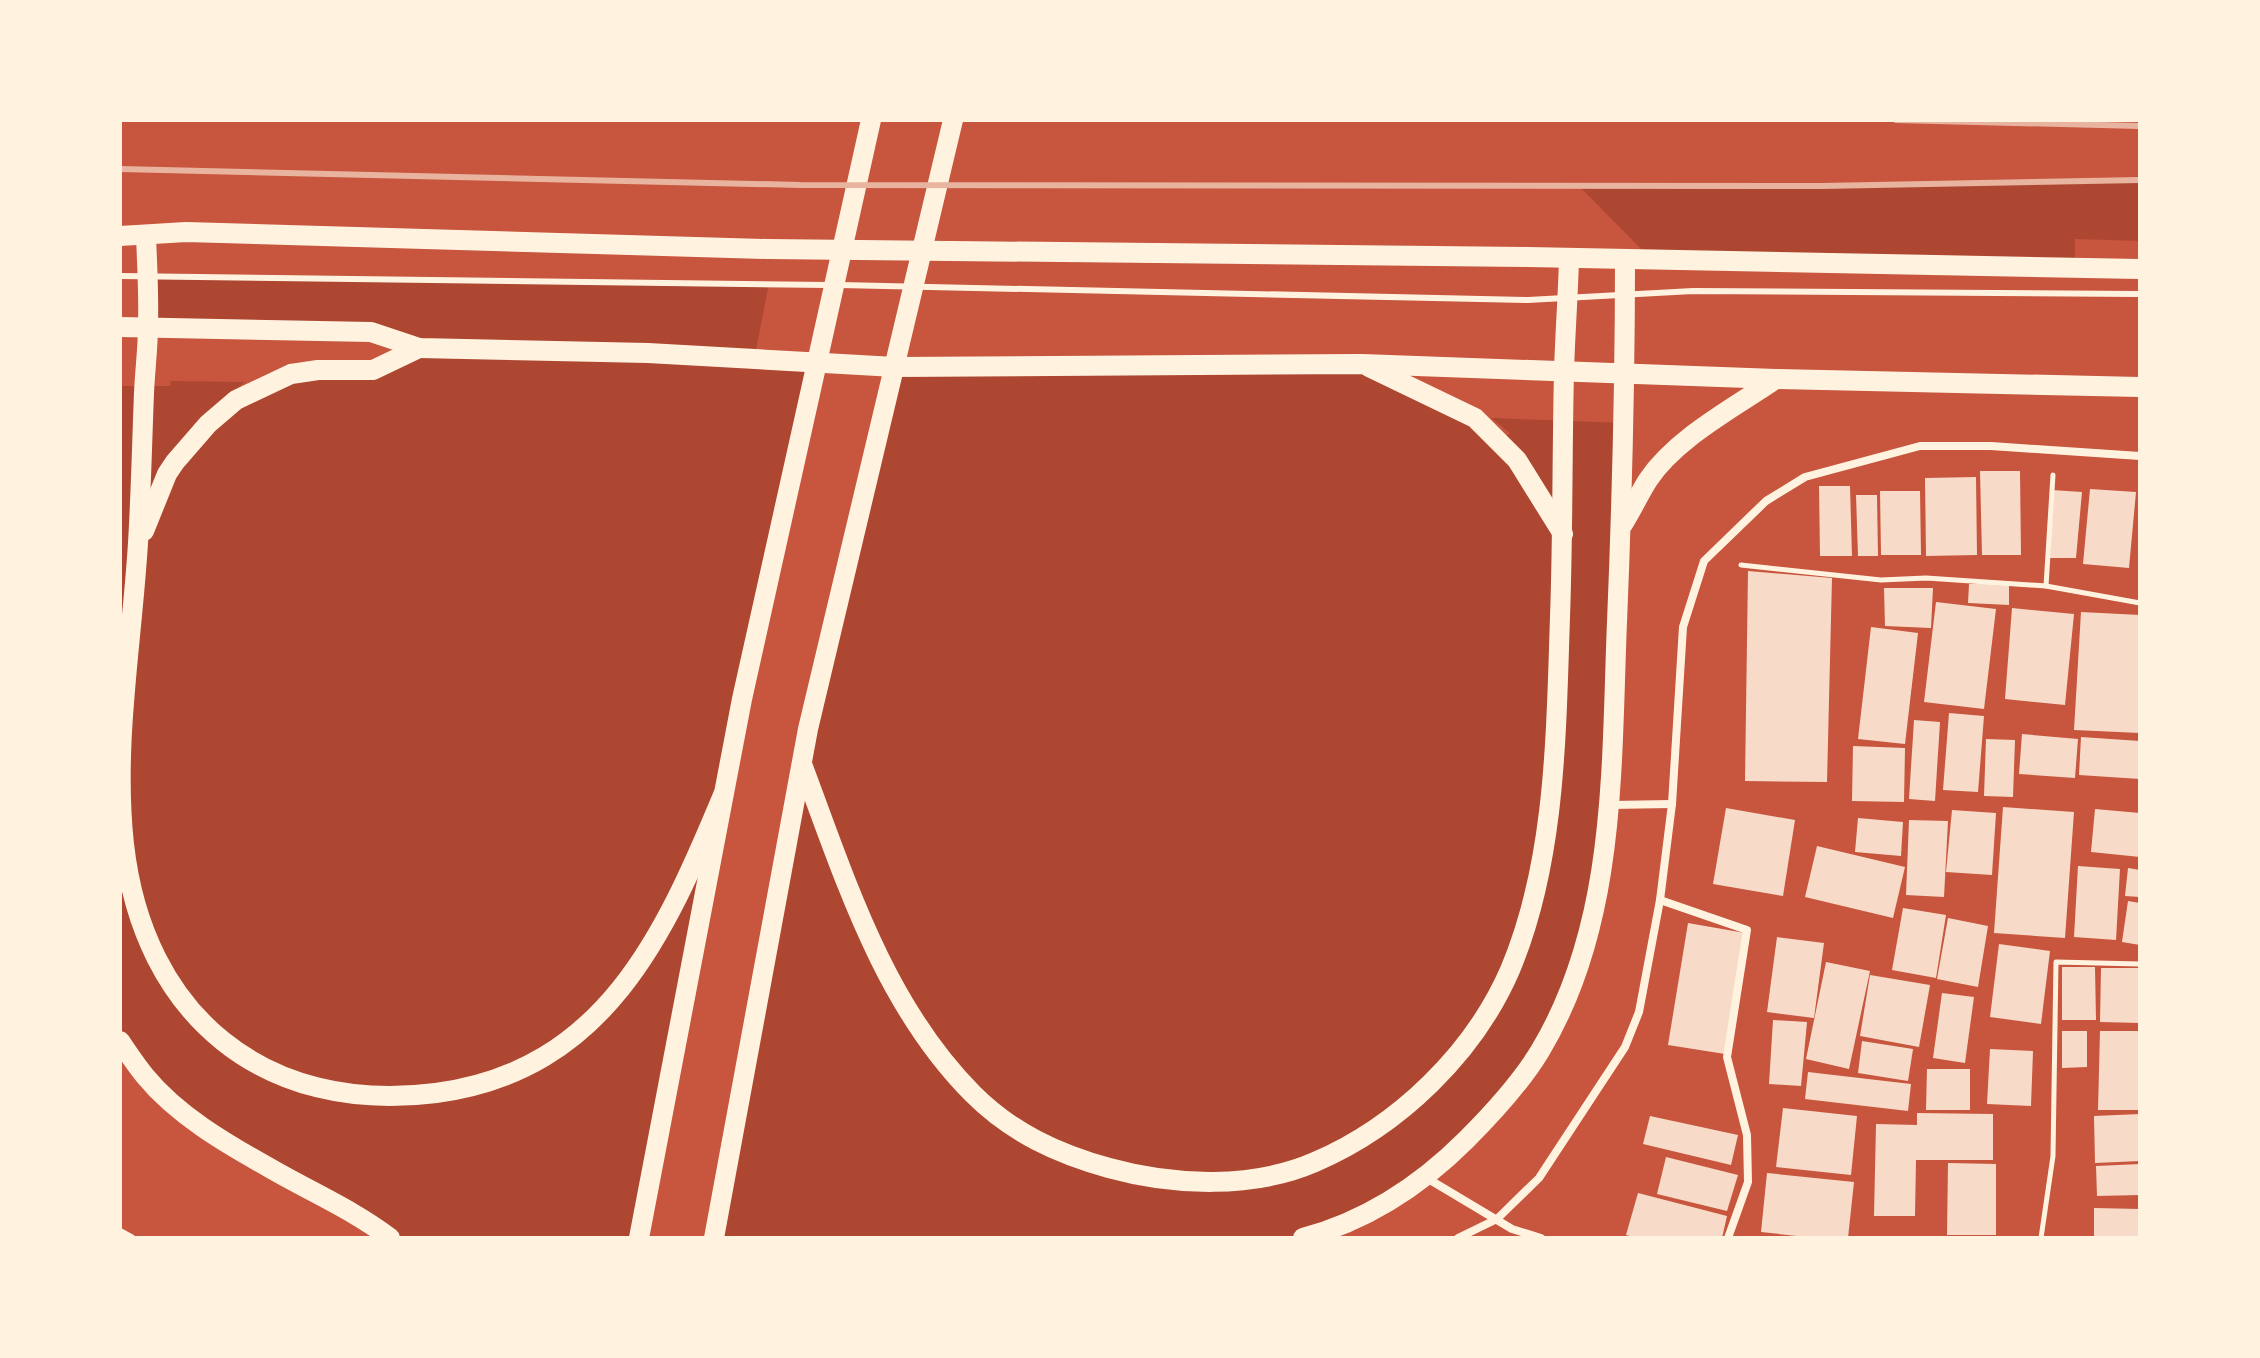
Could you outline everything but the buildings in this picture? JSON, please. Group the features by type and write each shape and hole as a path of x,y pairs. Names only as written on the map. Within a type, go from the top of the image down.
{"main road":[{"path":"639,1238 742,699 871,120"},
{"path":"714,1238 808,729 953,120"},
{"path":"120,236 186,232 767,249 2140,269"},
{"path":"146,235 148,327 138,546 127,658 121,790 123,840 129,883 139,919 155,956 204,1025 229,1048 255,1065 327,1089 362,1094 409,1096 446,1091 481,1082 540,1058 592,1019 613,1000 632,975 671,912 723,795"},
{"path":"802,764 867,930 915,1025 940,1059 973,1094 1023,1135 1072,1158 1129,1174 1170,1180 1224,1182 1274,1174 1313,1163 1389,1119 1434,1080 1488,1012 1509,971 1530,914 1547,821 1557,705 1569,259"},
{"path":"1303,1238 1340,1228 1375,1210 1451,1155 1501,1103 1539,1053 1573,984 1587,938 1610,805 1621,527 1625,260"},
{"path":"120,327 371,332 419,348 648,353 895,367 1362,364 1776,379 2140,387"},
{"path":"138,546 167,474 208,424 236,400 291,374 318,370 373,370 419,348"},
{"path":"1362,364 1475,418 1517,460 1563,534"},
{"path":"1621,527 1647,481 1676,451 1694,435 1776,379"},
{"path":"120,1041 146,1078 180,1110 224,1141 270,1169 325,1196 390,1238"}],"street":[{"path":"1458,1238 1497,1219 1539,1178 1625,1047 1639,1012 1660,900 1672,804 1683,627 1704,561 1766,501 1805,477 1920,446 1991,446 2140,456"},
{"path":"1610,805 1672,804"},
{"path":"1660,900 1747,930 1727,1057 1747,1135 1748,1182 1728,1238"},
{"path":"1424,1176 1512,1229 1541,1238"},
{"path":"120,1232 131,1238"}],"lane":[{"path":"120,276 769,283 1528,300 1693,291 2140,294"}],"path":[{"path":"2046,586 2055,450"},
{"path":"1704,561 1881,580 1926,578 2046,586 2140,603"},
{"path":"2041,1238 2053,1156 2056,962 2140,964"}],"shaded area":[{"path":"2140,180 2140,241 2075,239 2075,269 1652,260 1579,186"},
{"path":"147,276 769,283 754,360 817,364 639,1238 390,1238 224,1141 120,1041 120,386 170,386 171,381 245,382 201,419 262,387 373,370 418,348 371,332 148,327"},
{"path":"1362,364 1500,441 1510,433 1491,418 1625,423 1610,805 1560,1012 1451,1155 1303,1238 714,1238 802,764 895,367"}],"railway":[{"path":"1896,120 2140,126"},
{"path":"120,169 800,185 1821,186 2140,180"}]}
